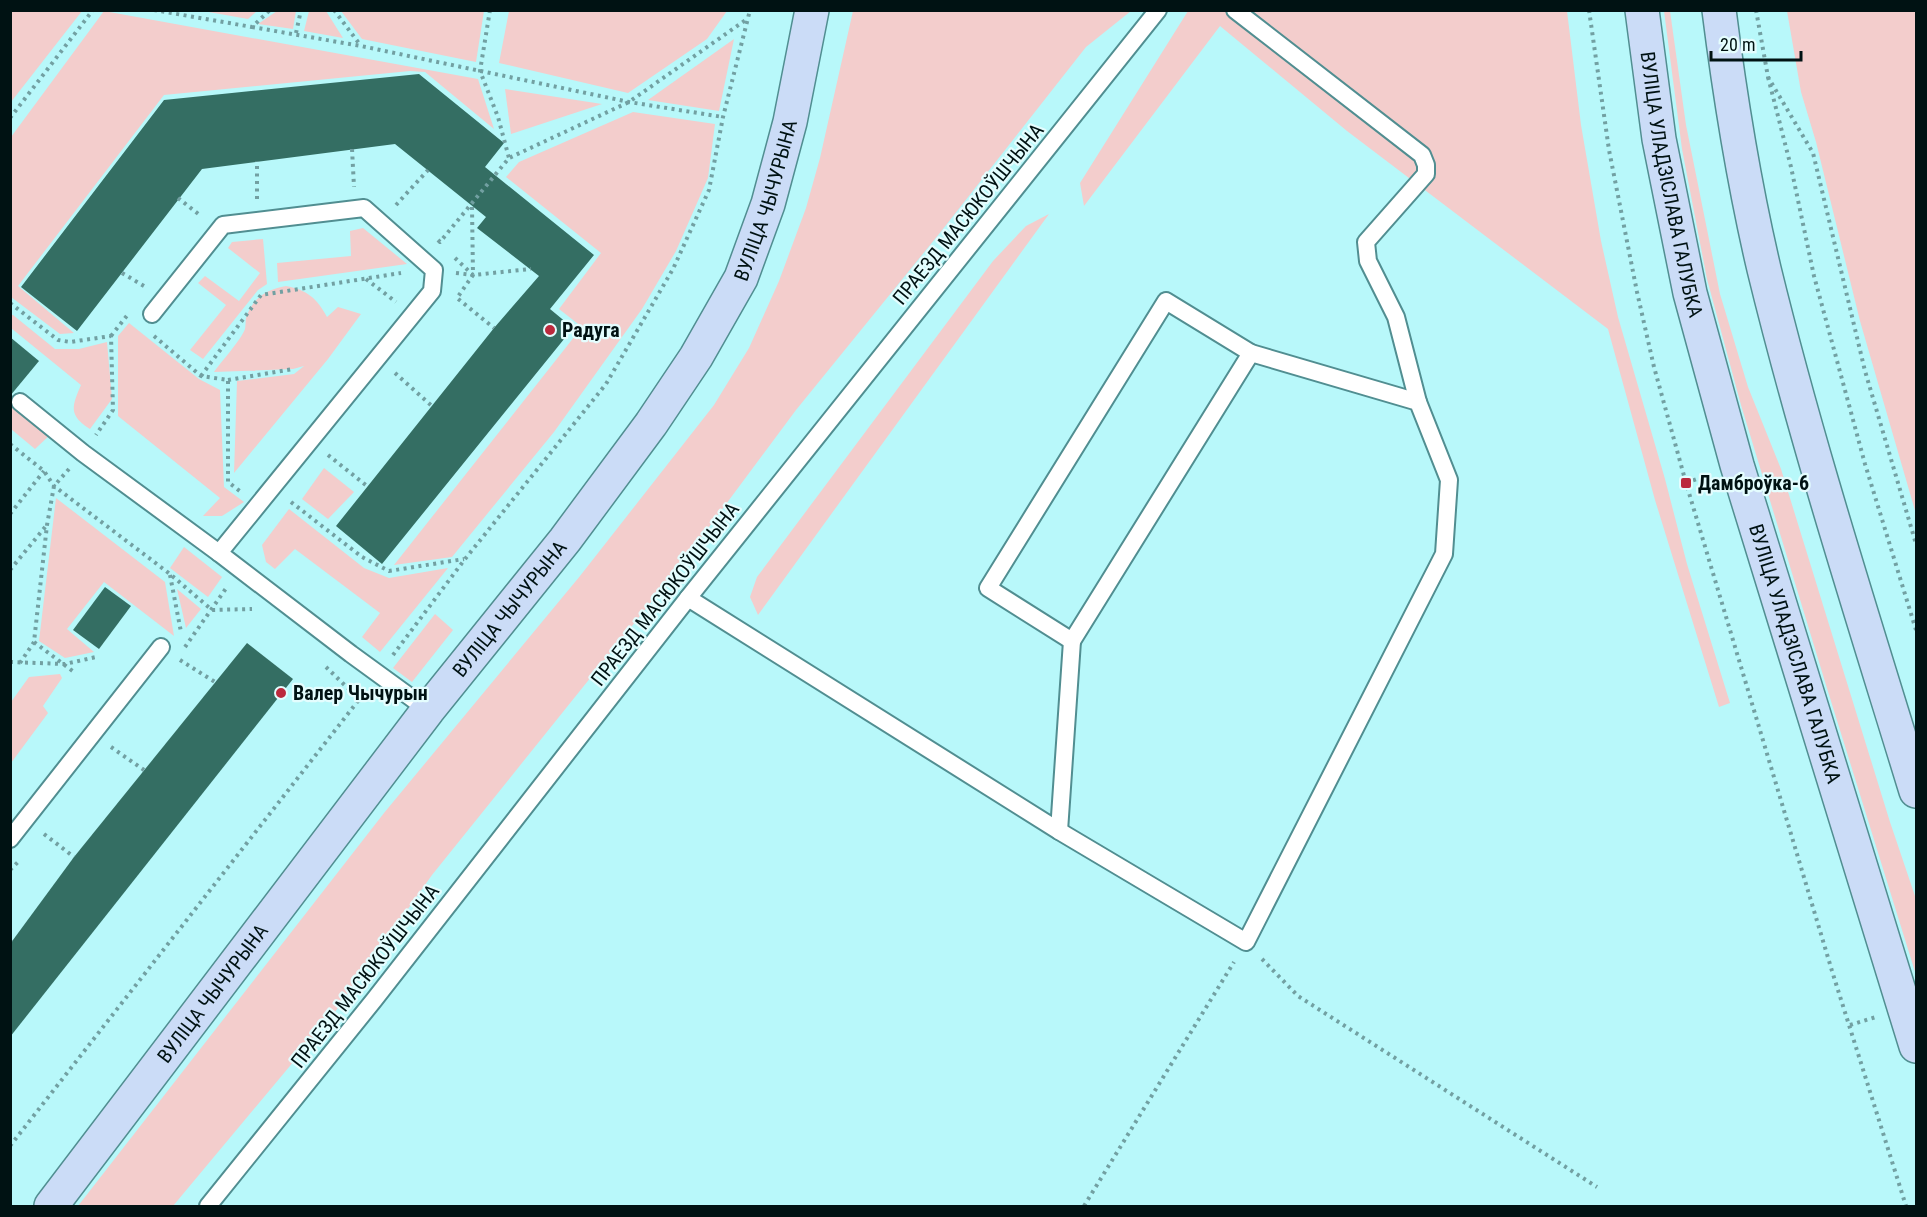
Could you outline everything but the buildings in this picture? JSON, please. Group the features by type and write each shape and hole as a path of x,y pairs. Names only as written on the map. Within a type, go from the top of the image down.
{"main road":[{"name":"ВУЛІЦА ЧЫЧУРЫНА","path":"51,1206 428,710 565,540 651,424 696,357 741,278 768,204 790,122 812,10"},
{"name":"ВУЛІЦА УЛАДЗІСЛАВА ГАЛУБКА","path":"1642,10 1659,139 1690,293 1737,465 1917,1046"},
{"path":"1719,10 1736,132 1764,268 1840,542 1917,791"}],"lane":[{"name":"ПРАЕЗД МАСЮКОЎШЧЫНА","path":"208,1206 396,972 688,598 1158,10"},
{"path":"688,598 1059,831 1246,942 1444,554 1449,480 1418,402 1396,317 1368,261 1366,242 1426,174 1426,165 1422,155 1235,10"},
{"path":"152,314 223,225 364,208 434,270 432,291 219,553"},
{"path":"1072,641 988,588 1166,301 1251,353 1418,402"},
{"path":"1059,831 1072,641 1251,353"},
{"path":"20,402 83,453 428,710"},
{"path":"10,839 161,647"}],"path":[{"path":"10,118 93,10"},
{"path":"154,10 296,33 629,102 723,117"},
{"path":"252,27 270,10"},
{"path":"296,33 301,10"},
{"path":"334,10 362,46"},
{"path":"490,10 480,71 498,117 508,158"},
{"path":"11,1144 379,674 465,559 606,384 673,269 709,190 723,117 750,10"},
{"path":"1589,10 1609,150 1654,367 1686,483 1822,937 1906,1206"},
{"path":"1756,10 1768,77 1814,276 1859,442 1917,630"},
{"path":"629,102 748,19"},
{"path":"1768,77 1813,153 1865,370 1917,544"},
{"path":"352,149 355,189"},
{"path":"257,161 257,200"},
{"path":"396,205 428,170"},
{"path":"178,198 202,216"},
{"path":"472,205 473,275 457,298 494,328"},
{"path":"448,250 473,275"},
{"path":"201,376 261,295 417,270 473,275 531,269"},
{"path":"122,273 148,288"},
{"path":"10,303 58,340 70,342 111,336 113,410 83,453"},
{"path":"147,330 201,376 228,380 293,369"},
{"path":"388,382 395,373 433,406"},
{"path":"228,380 228,482 258,506"},
{"path":"10,444 44,471 54,486 170,574 212,610 255,609"},
{"path":"321,462 327,454 367,486"},
{"path":"10,514 44,471"},
{"path":"20,663 34,642 47,525 54,486"},
{"path":"296,494 290,502 362,557 389,571 465,559"},
{"path":"10,570 47,525"},
{"path":"170,574 184,648 229,584"},
{"path":"34,642 74,672"},
{"path":"11,663 65,664 96,657"},
{"path":"177,657 214,682"},
{"path":"325,666 359,699"},
{"path":"1084,1206 1246,942 1298,996 1597,1187"}],"shaded area":[{"path":"509,10 727,11 707,39 628,93 499,63"},
{"path":"10,11 82,11 11,102"},
{"path":"104,11 478,79 494,129 425,72 410,71 164,95 18,286 74,333 60,334 11,297 11,137"},
{"path":"203,11 257,11 248,19"},
{"path":"277,11 296,11 293,29 258,24"},
{"path":"309,11 326,11 343,38 304,31"},
{"path":"341,11 484,11 476,62 362,39"},
{"path":"853,11 1131,11 1086,47 939,234 796,410 677,570 432,875 335,1012 173,1206 78,1206 384,813 580,576 714,405 749,348 779,281 806,208 820,158"},
{"path":"1188,11 1567,11 1581,125 1601,241 1618,317 1687,564 1730,703 1719,707 1655,500 1608,329 1347,131 1220,26 1084,206 1080,183"},
{"path":"1664,11 1670,11 1686,125 1720,294 1748,387 1781,469 1916,899 1916,975 1741,405 1707,279 1682,149"},
{"path":"1787,11 1916,11 1916,514 1860,321 1816,142 1801,92"},
{"path":"734,39 719,111 648,100"},
{"path":"505,89 602,104 511,134"},
{"path":"633,112 715,124 708,178 676,251 642,309 554,432 452,557 394,565 582,327 559,309 601,253 506,177 519,162"},
{"path":"1049,214 758,615 750,597 757,577 993,261 1026,226"},
{"path":"363,228 407,264 278,282 277,263 351,256 350,231"},
{"path":"263,239 267,284 258,290 203,359 190,350 226,305 198,283 205,276 239,301 260,273 228,248 232,242"},
{"path":"286,286 311,296 327,317 338,307 361,314 328,359 234,473 237,381 294,374 304,366 293,369 214,372 243,334 247,315 254,303 273,289"},
{"path":"11,315 55,349 79,349 107,342 112,399 90,429 78,419 74,410 81,385 11,328"},
{"path":"129,323 199,379 220,390 224,487 244,502 222,516 203,516 220,498 118,416 118,336"},
{"path":"10,401 52,433 35,449 11,429"},
{"path":"324,468 354,492 328,519 302,499"},
{"path":"56,498 165,582 174,636 104,582 67,629 94,652 65,658 39,641"},
{"path":"289,509 364,568 389,578 448,568 380,652 362,637 380,613 295,549 275,569 266,562 262,545"},
{"path":"184,547 222,577 208,597 170,568"},
{"path":"177,589 201,609 186,628"},
{"path":"435,614 453,630 412,682 393,668"},
{"path":"60,674 62,678 43,706 48,713 11,763 11,702 29,677"}],"place":[{"name":"Радуга","path":"550,330"},
{"name":"Дамброўка-6","path":"1686,483"},
{"name":"Валер Чычурын","path":"281,693"}]}
